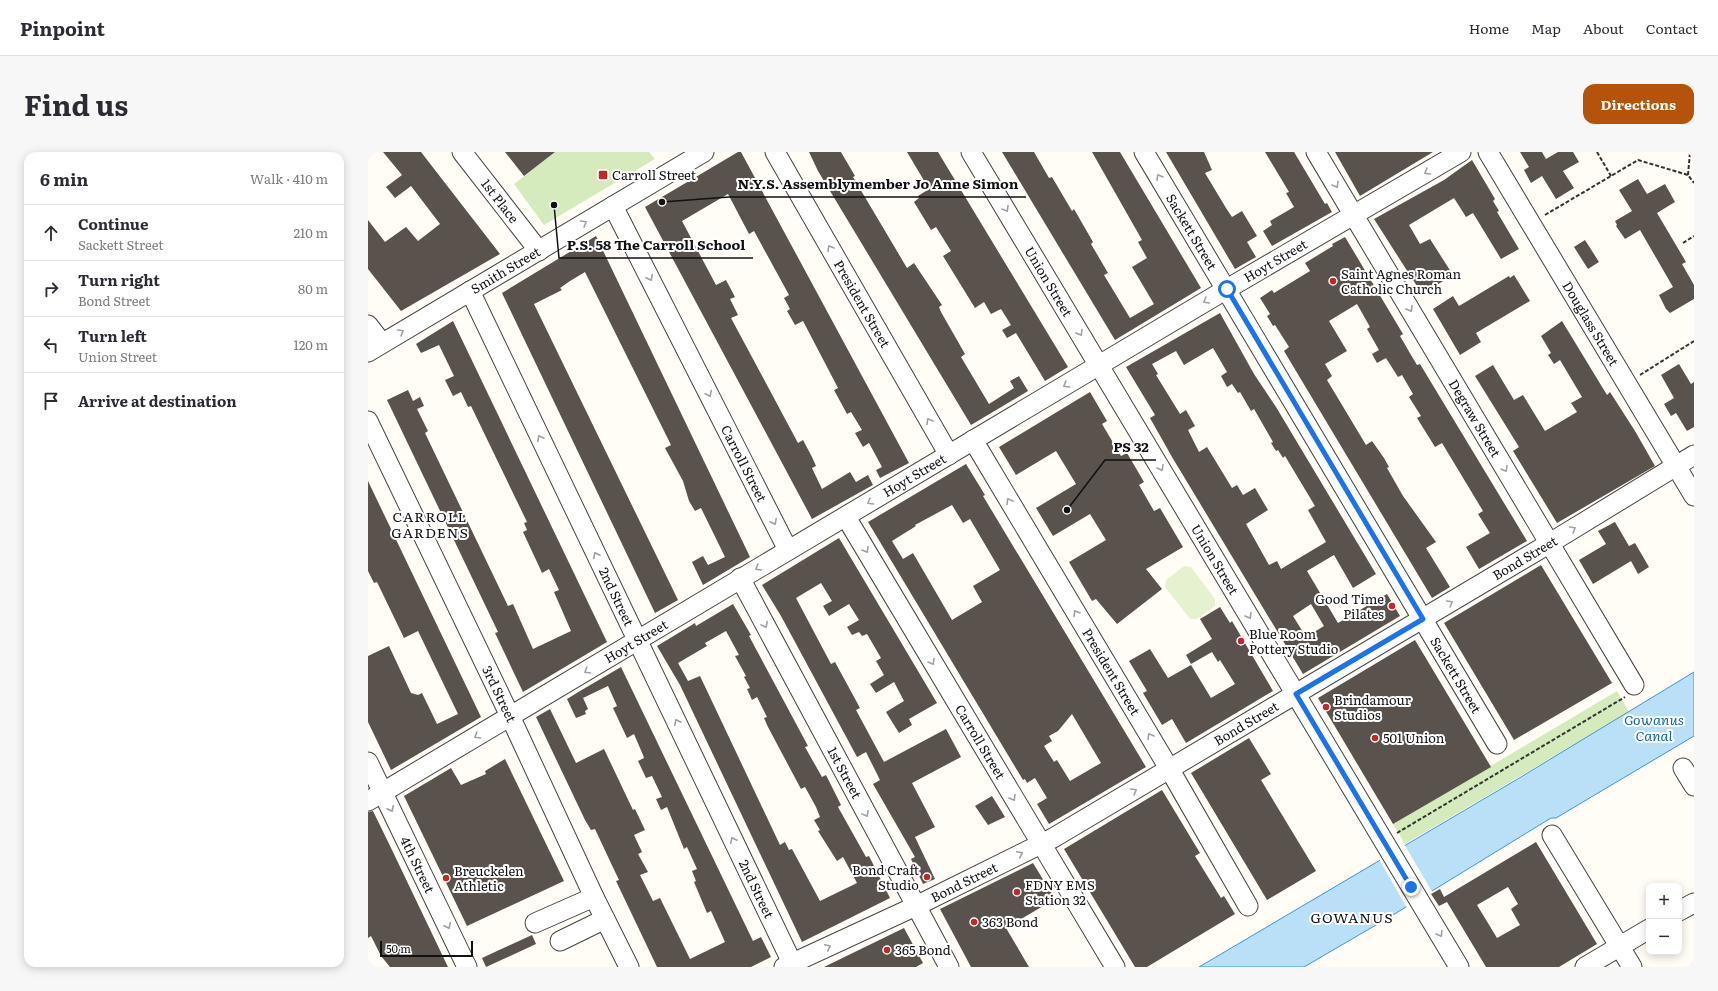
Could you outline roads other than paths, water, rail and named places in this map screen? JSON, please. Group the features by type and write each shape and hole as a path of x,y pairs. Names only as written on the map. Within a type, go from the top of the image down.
{"street":[{"name":"1st Place","path":"462,152 538,251"},
{"name":"Smith Street","path":"375,348 613,206 676,159 704,152"},
{"name":"President Street","path":"775,152 949,455"},
{"name":"Union Street","path":"971,152 1296,694 1393,842 1420,901 1460,967"},
{"name":"Sackett Street","path":"1144,152 1497,744"},
{"name":"Degraw Street","path":"1316,152 1550,544 1631,691"},
{"name":"Hoyt Street","path":"375,796 1227,289 1461,152"},
{"name":"Douglass Street","path":"1488,152 1694,496"},
{"name":"Carroll Street","path":"613,206 788,550"},
{"name":"2nd Street","path":"470,291 637,640 790,966"},
{"path":"368,325 375,348"},
{"name":"3rd Street","path":"368,421 510,716 594,897 629,967"},
{"name":"President Street","path":"973,440 1170,770 1248,906"},
{"name":"Bond Street","path":"790,966 1041,844 1170,770 1550,544 1694,455"},
{"name":"Carroll Street","path":"846,517 1115,967"},
{"name":"1st Street","path":"740,578 949,967"},
{"name":"4th Street","path":"368,762 375,796 467,967"},
{"path":"1683,768 1694,786"},
{"path":"1552,835 1632,967"},
{"path":"535,923 594,897"},
{"path":"1682,909 1694,902"},
{"path":"560,941 605,919"},
{"path":"1585,967 1646,931"}],"water":[{"name":"Gowanus Canal","path":"1694,672 1694,736 1556,818 1551,818 1388,918 1304,967 1199,967 1521,777"}],"place":[{"name":"Carroll Street","path":"603,175"},
{"name":"N.Y.S. Assemblymember Jo Anne Simon","path":"662,202"},
{"name":"P.S. 58 The Carroll School","path":"554,205"},
{"name":"Saint Agnes Roman Catholic Church","path":"1333,281"},
{"name":"PS 32","path":"1067,510"},
{"name":"Good Time Pilates","path":"1392,606"},
{"name":"Blue Room Pottery Studio","path":"1241,641"},
{"name":"Brindamour Studios","path":"1326,707"},
{"name":"501 Union","path":"1375,738"},
{"name":"Bond Craft Studio","path":"927,877"},
{"name":"Breuckelen Athletic","path":"446,878"},
{"name":"FDNY EMS Station 32","path":"1017,892"},
{"name":"363 Bond","path":"974,922"},
{"name":"365 Bond","path":"887,950"}],"district":[{"name":"CARROLL GARDENS","path":"430,526"},
{"name":"GOWANUS","path":"1352,918"}]}
